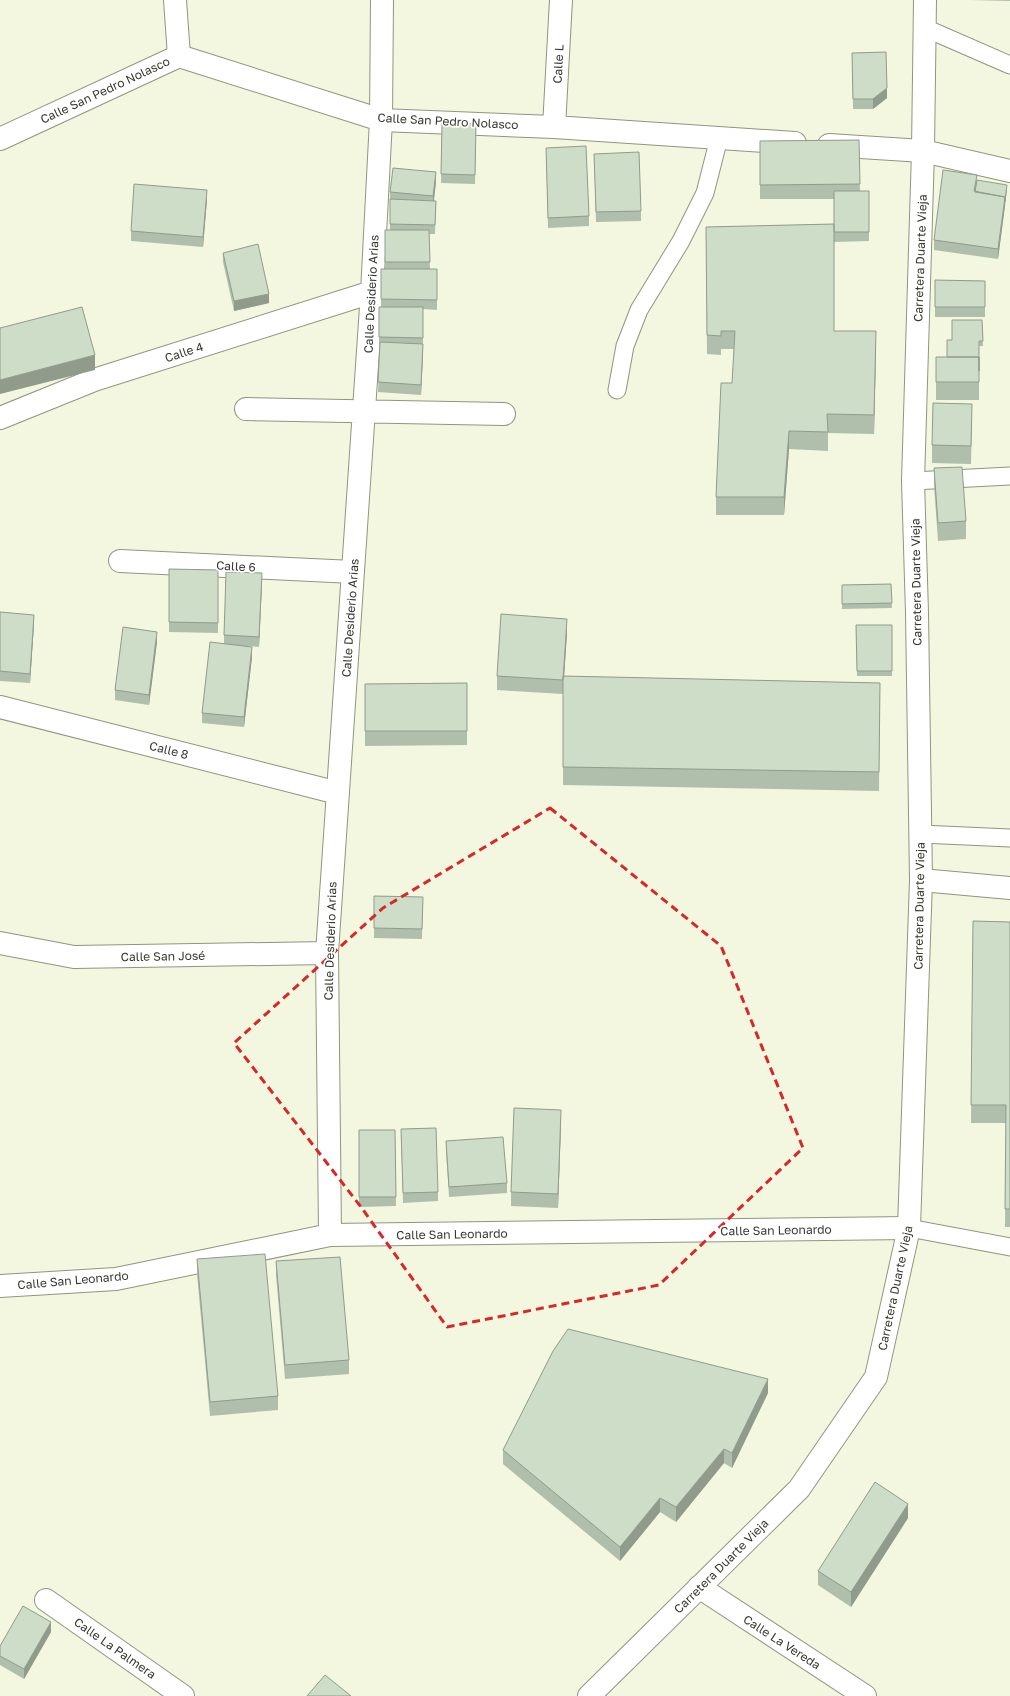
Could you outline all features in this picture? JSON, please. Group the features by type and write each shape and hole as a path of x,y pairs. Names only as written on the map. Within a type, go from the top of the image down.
{"street":[{"path":"175,0 179,56"},
{"name":"Calle Desiderio Arias","path":"330,1235 327,953 372,292 381,120 382,0"},
{"name":"Calle L","path":"554,127 561,0"},
{"name":"Carretera Duarte Vieja","path":"589,1696 799,1489 876,1377 909,1228 921,880 917,613 913,480 923,151 925,0"},
{"name":"Calle San Pedro Nolasco","path":"0,139 179,56 381,120 554,127 923,151 1010,171"},
{"name":"Calle 4","path":"0,418 94,380 372,292"},
{"path":"246,409 364,410 504,414"},
{"name":"Calle 6","path":"120,561 353,572"},
{"name":"Calle 8","path":"0,707 338,792"},
{"path":"921,880 1010,888"},
{"name":"Calle San José","path":"0,943 74,957 327,953"},
{"name":"Calle San Leonardo","path":"0,1286 116,1279 330,1235 909,1228"},
{"name":"Calle La Vereda","path":"699,1587 865,1696"},
{"name":"Calle La Palmera","path":"46,1600 183,1696"}],"lane":[{"path":"925,28 1010,65"},
{"path":"617,390 625,346 639,310 681,241 705,193 719,138"},
{"path":"913,480 1010,476"},
{"path":"920,834 1010,838"},
{"path":"909,1228 1010,1247"}],"highlighted area":[{"path":"550,808 721,946 803,1148 659,1285 447,1327 361,1207 234,1043 383,908"}],"building":[{"path":"886,52 887,88 873,99 853,99 852,53"},
{"path":"442,123 476,124 475,175 441,174"},
{"path":"859,140 860,184 760,185 760,141"},
{"path":"586,146 589,216 548,218 546,148"},
{"path":"639,152 641,211 596,212 594,154"},
{"path":"393,168 436,172 433,196 390,192"},
{"path":"943,170 977,175 974,191 1005,197 998,249 934,240"},
{"path":"977,180 1007,185 1005,201 1005,197 975,192"},
{"path":"134,184 207,190 203,237 131,231"},
{"path":"834,191 869,191 869,232 834,232"},
{"path":"390,199 436,201 435,225 390,224"},
{"path":"834,224 834,331 876,331 874,415 827,414 828,432 789,431 784,497 716,497 721,383 732,383 735,331 721,331 721,336 707,335 706,227"},
{"path":"385,230 429,230 430,262 385,262"},
{"path":"258,244 269,294 234,301 223,253"},
{"path":"381,269 437,269 437,300 381,299"},
{"path":"935,280 985,281 985,307 935,307"},
{"path":"82,307 95,355 0,380 0,328"},
{"path":"379,307 423,307 423,338 379,337"},
{"path":"952,320 982,320 983,341 979,341 979,357 947,357 947,340 952,340"},
{"path":"380,342 423,344 421,385 378,382"},
{"path":"936,357 979,357 979,382 936,382"},
{"path":"933,403 972,404 971,446 932,445"},
{"path":"962,467 966,521 938,523 934,468"},
{"path":"169,569 218,570 218,623 169,622"},
{"path":"226,572 262,573 259,637 224,635"},
{"path":"891,584 892,603 842,604 842,585"},
{"path":"0,612 34,615 30,674 0,671"},
{"path":"501,614 567,619 563,680 497,676"},
{"path":"856,625 892,625 892,671 857,671"},
{"path":"123,627 157,632 149,695 115,690"},
{"path":"210,642 252,647 244,717 202,713"},
{"path":"563,676 880,683 879,772 563,767"},
{"path":"467,683 467,731 365,731 365,684"},
{"path":"374,896 423,897 422,929 374,928"},
{"path":"973,921 1010,922 1010,1209 1005,1209 1006,1105 971,1105"},
{"path":"514,1108 561,1110 558,1194 511,1192"},
{"path":"436,1128 438,1192 403,1193 401,1129"},
{"path":"359,1130 395,1130 396,1197 359,1197"},
{"path":"503,1137 507,1183 449,1187 446,1141"},
{"path":"265,1254 278,1396 210,1402 197,1259"},
{"path":"340,1257 349,1360 285,1365 276,1261"},
{"path":"568,1329 768,1379 732,1453 724,1449 676,1507 660,1498 620,1547 503,1450 553,1351"},
{"path":"875,1482 908,1504 851,1592 818,1571"},
{"path":"23,1606 51,1622 24,1669 0,1656 0,1646"},
{"path":"325,1675 351,1696 307,1696"}]}
